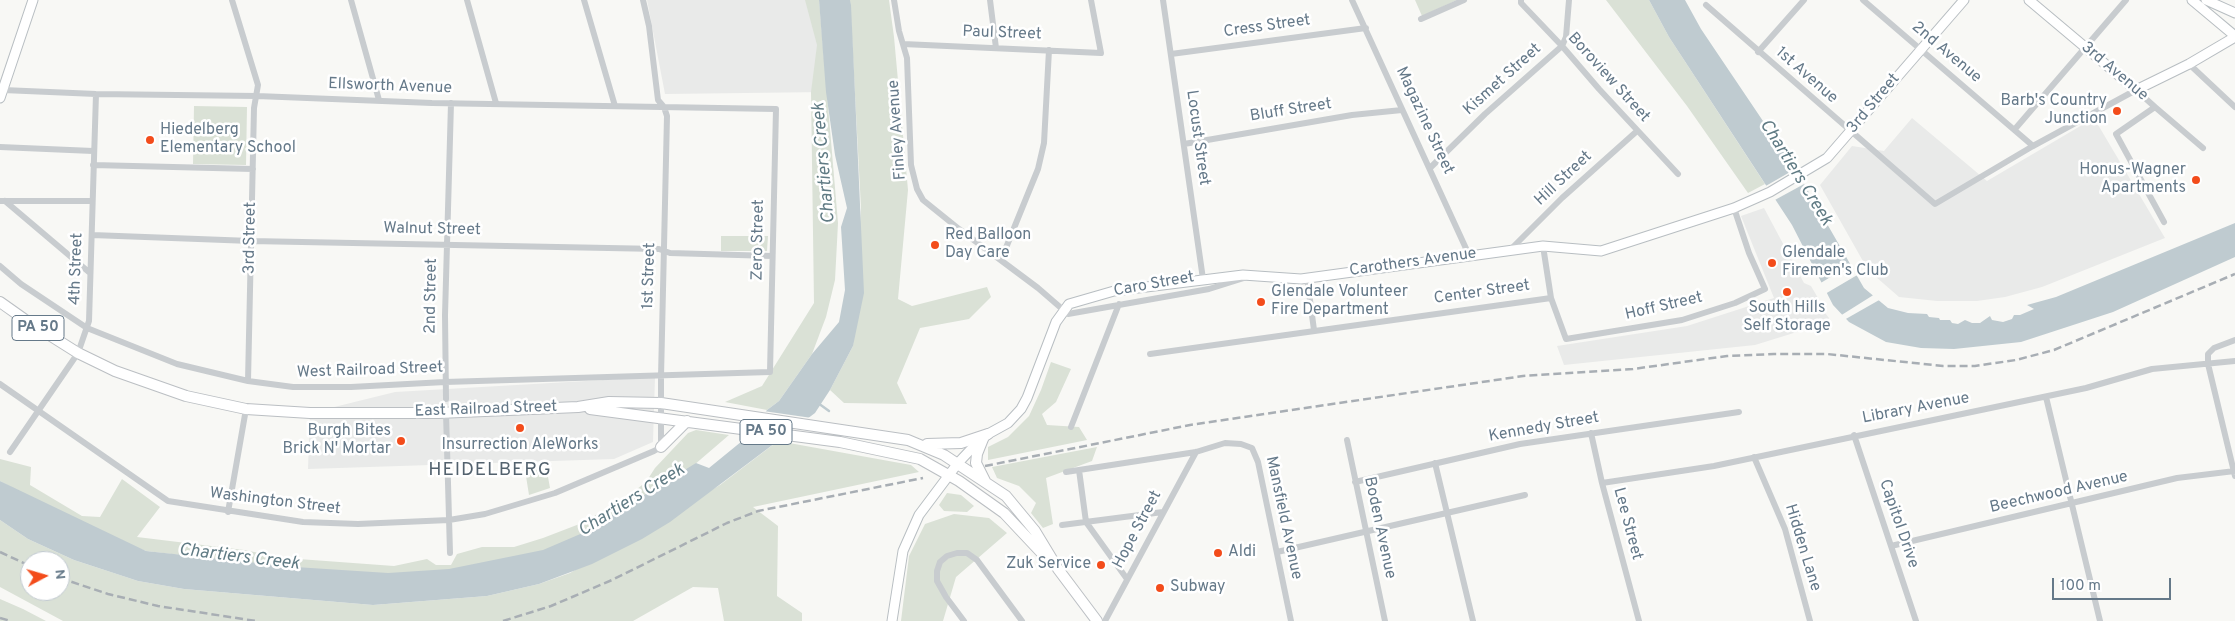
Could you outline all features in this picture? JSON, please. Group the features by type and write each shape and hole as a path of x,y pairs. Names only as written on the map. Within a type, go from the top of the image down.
{"main road":[{"name":"East Railroad Street","path":"0,302 78,353 115,372 186,396 246,409 310,413 446,413 578,407 609,402 661,403 848,430 921,444"},
{"name":"East Railroad Street","path":"578,407 689,421"},
{"path":"661,447 689,421"},
{"name":"PA 50","path":"689,421 840,442 914,457 948,474 1004,513 1058,569 1097,621"},
{"path":"921,444 953,444 986,437"},
{"path":"986,437 977,454 976,463 979,472 987,484"},
{"name":"PA 50","path":"921,444 958,463 1006,496 1017,507 1047,548 1058,569"}],"street":[{"path":"1,94 33,0"},
{"name":"3rd Street","path":"232,0 258,85 254,108 248,381"},
{"path":"350,0 379,100"},
{"path":"467,0 496,103"},
{"path":"584,0 615,106"},
{"name":"1st Street","path":"643,0 649,26 658,100 664,107 667,118 661,447"},
{"name":"Finley Avenue","path":"894,0 899,31 907,58 911,165 917,189 923,200 1063,310"},
{"path":"990,0 996,48"},
{"name":"Paul Street","path":"903,44 1101,53 1091,0"},
{"name":"Locust Street","path":"1164,0 1203,279"},
{"name":"Magazine Street","path":"1352,0 1468,254"},
{"path":"1421,19 1464,0"},
{"name":"Boroview Street","path":"1521,0 1521,3 1678,174"},
{"name":"Kismet Street","path":"1430,168 1485,114 1562,46 1566,37 1568,0"},
{"path":"1758,52 1804,0"},
{"name":"2nd Avenue","path":"1863,0 2034,146"},
{"name":"3rd Street","path":"1770,192 1827,158 1964,0"},
{"name":"3rd Avenue","path":"2029,0 2155,107 2116,134 2164,222"},
{"path":"2014,129 2126,0"},
{"path":"2034,146 2136,90 2190,64 2235,36 2192,0"},
{"path":"2206,0 2235,13"},
{"name":"1st Avenue","path":"1706,5 1935,204 2034,146"},
{"name":"Cress Street","path":"1171,54 1366,28"},
{"path":"1001,260 1038,169 1044,143 1049,50"},
{"path":"2190,64 2235,107"},
{"name":"Ellsworth Avenue","path":"1,94 257,96 451,103 776,109"},
{"name":"4th Street","path":"10,452 78,353 87,328 90,306 96,94"},
{"name":"2nd Street","path":"446,399 447,244 451,103"},
{"path":"2155,107 2203,148"},
{"name":"Zero Street","path":"770,372 776,109"},
{"name":"Bluff Street","path":"1184,144 1352,115 1402,110"},
{"name":"Hill Street","path":"1511,249 1562,198 1637,131"},
{"path":"0,147 93,151"},
{"path":"93,165 253,169"},
{"name":"Carothers Avenue","path":"1063,310 1076,300 1114,291 1203,279 1250,275 1307,278 1468,254 1543,246 1601,251 1734,208 1770,192"},
{"path":"2,201 92,201"},
{"path":"2,201 90,273"},
{"name":"Hoff Street","path":"1551,298 1566,339 1682,320 1765,290 1749,253 1734,208"},
{"name":"Walnut Street","path":"92,235 252,241 447,244 772,256"},
{"path":"1543,246 1551,298"},
{"name":"West Railroad Street","path":"0,266 20,284 87,328 176,364 248,381 293,387 351,387 445,382 661,377 770,372"},
{"name":"Caro Street","path":"1063,310 1068,314 1073,314 1119,304 1209,289 1250,275"},
{"path":"1307,278 1314,330"},
{"name":"Center Street","path":"1150,354 1551,298"},
{"path":"1071,427 1119,304"},
{"path":"892,621 898,572 906,541 919,515 958,463 986,437 1008,423 1021,409 1056,322 1063,310"},
{"path":"2234,473 2208,364 2208,354 2235,340"},
{"name":"Library Avenue","path":"1602,483 1706,467 2046,397 2104,384 2152,369 2235,361"},
{"name":"Washington Street","path":"0,384 168,501 228,512 303,522 349,524 449,520 485,514 554,493 661,447"},
{"path":"2046,397 2100,621"},
{"path":"228,512 246,409"},
{"name":"Kennedy Street","path":"1356,482 1520,444 1739,412"},
{"path":"446,413 450,553"},
{"name":"Lee Street","path":"1591,433 1602,483 1639,621"},
{"name":"Capitol Drive","path":"1854,435 1916,621"},
{"name":"Boden Avenue","path":"1347,440 1385,621"},
{"name":"Mansfield Avenue","path":"1196,452 1225,443 1241,444 1252,448 1258,462 1291,621"},
{"path":"1066,472 1196,452"},
{"name":"Hope Street","path":"1105,621 1196,452"},
{"name":"Hidden Lane","path":"1754,457 1785,529 1810,621"},
{"path":"1436,463 1473,621"},
{"path":"1079,470 1086,522 1127,579"},
{"name":"Beechwood Avenue","path":"1891,546 2177,478 2234,473"},
{"path":"1277,552 1525,495"},
{"path":"1062,525 1163,512"},
{"path":"964,621 938,581 937,571 940,562 948,556 957,553 966,553 977,560 1022,621"}],"shaded area":[{"path":"647,0 819,0 826,92 665,94"},
{"path":"805,0 819,0 838,223 835,280 826,317 812,354 779,401 767,410 725,402 762,386 814,303 811,92 817,45"},
{"path":"850,0 889,0 908,190 898,299 912,306 987,287 991,297 969,319 920,328 897,383 907,404 844,403 830,390 853,346 861,208"},
{"path":"1415,0 1457,0 1422,16"},
{"path":"1606,0 1649,0 1669,37 1765,184 1748,193 1687,106"},
{"path":"194,106 247,107 246,165 193,164"},
{"path":"1912,118 1987,181 2094,118 2165,238 2042,287 2005,297 1977,301 1937,301 1899,297 1868,270 1820,185 1852,146 1884,151"},
{"path":"1764,208 1804,283 1811,286 1818,298 1818,304 1829,318 1826,323 1755,345 1564,365 1557,346 1687,326 1774,298 1741,216"},
{"path":"721,236 768,236 767,251 721,251"},
{"path":"1051,362 1071,369 1056,402 1042,414 1047,425 1079,427 1087,440 988,460 988,447 1008,437 1029,416"},
{"path":"655,377 653,442 614,459 308,469 310,413 395,392"},
{"path":"696,430 729,435 651,502 581,540 505,564 427,577 333,573 146,551 105,537 0,481 0,459 31,467 30,485 82,516 100,517 122,479 160,507 137,537 244,550 285,558 394,566 427,559 436,565 451,565 457,554 482,547 514,547 582,523 628,496 646,482 655,468 688,433"},
{"path":"778,441 911,465 919,472 753,507 778,526 777,596 802,613 802,621 724,621 718,588 693,587 633,621 63,621 26,601 70,601 70,558 138,581 184,589 373,605 487,596 539,584 570,573 720,485"},
{"path":"1097,447 1092,461 1046,478 1053,524 1043,528 1031,513 1036,503 1019,486 997,478 992,467"},
{"path":"538,469 539,477 548,477 550,488 529,495 525,470"},
{"path":"947,493 961,495 974,506 967,512 944,511 939,505"},
{"path":"954,514 989,518 1007,533 956,577 943,621 901,621 909,556 925,524"},
{"path":"0,520 28,539 54,551 20,551 20,598 0,587"},
{"path":"0,599 23,609 46,621 0,621"}],"water":[{"path":"819,0 850,0 864,293 853,346 830,390 815,413 670,522 642,539 592,564 539,584 487,596 373,605 184,589 138,581 74,560 70,558 70,551 54,551 28,539 0,520 0,481 146,551 295,567 388,573 449,569 543,550 585,532 696,463 709,468 747,437 767,410 779,401 812,354 839,322 845,290 841,227 847,208 835,155 826,92"},
{"name":"Chartiers Creek","path":"1649,0 1685,0 1701,29 1796,170 1864,288 1888,308 1908,313 1927,314 1929,317 1950,320 1952,323 1958,324 1965,320 1972,323 1980,323 1990,316 1992,320 2003,322 2012,319 2014,315 2020,315 2034,309 2027,305 2056,297 2235,223 2235,257 2113,312 2021,342 1954,349 1921,348 1886,342 1849,322 1833,305 1792,225 1669,37"}],"pier":[{"path":"1797,168 1806,183 1773,201 1764,187"},
{"path":"1852,264 1859,274 1825,294 1819,284"},
{"path":"1875,294 1881,299 1844,320 1840,316"},
{"path":"763,411 812,418 780,442 743,437"}],"waterway":[{"path":"818,403 829,411"}],"railway":[{"path":"985,466 1190,425 1523,376 1633,369 1727,356 1774,354 1827,354 1943,366 1975,366 2016,360 2054,350 2235,274"},
{"path":"503,621 551,606 612,580 727,523 758,511 923,478"},
{"path":"0,552 20,561"},
{"path":"70,581 108,594 158,606 256,621"},
{"path":"0,618 11,621"}],"place":[{"name":"Barb's Country Junction","path":"2117,111"},
{"name":"Hiedelberg Elementary School","path":"150,140"},
{"name":"Honus-Wagner Apartments","path":"2196,180"},
{"name":"Red Balloon Day Care","path":"935,245"},
{"name":"Glendale Firemen's Club","path":"1772,263"},
{"name":"South Hills Self Storage","path":"1787,292"},
{"name":"Glendale Volunteer Fire Department","path":"1261,302"},
{"name":"Insurrection AleWorks","path":"520,428"},
{"name":"Burgh Bites Brick N' Mortar","path":"401,441"},
{"name":"Aldi","path":"1218,553"},
{"name":"Zuk Service","path":"1101,565"},
{"name":"Subway","path":"1160,588"}],"district":[{"name":"HEIDELBERG","path":"490,471"}]}
